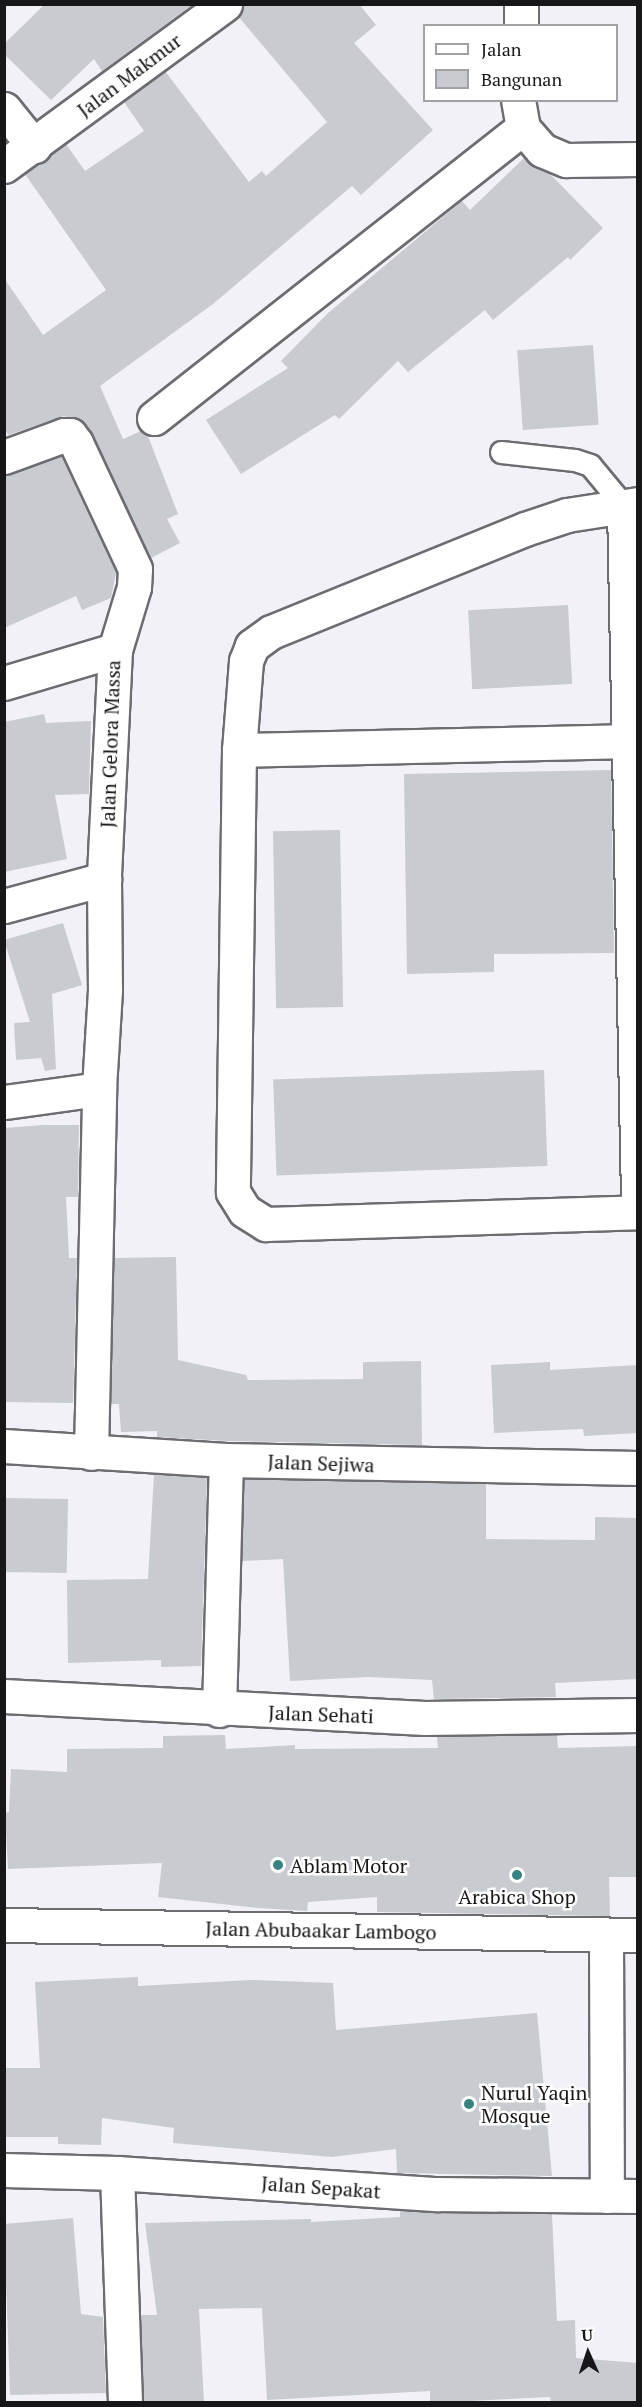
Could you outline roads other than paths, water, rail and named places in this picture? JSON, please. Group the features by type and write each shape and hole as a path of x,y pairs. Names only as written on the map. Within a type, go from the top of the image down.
{"street":[{"name":"Jalan Makmur","path":"4,166 225,4"},
{"path":"521,4 521,24"},
{"path":"4,109 34,146"},
{"path":"153,418 520,114 542,150 566,160 638,159"},
{"path":"4,457 64,435 70,435 75,443 135,569 134,587 115,650"},
{"path":"638,1200 631,505 567,516 525,529 259,638 246,662 239,750 233,1192 244,1211 266,1224 638,1212"},
{"name":"Jalan Gelora Massa","path":"4,683 115,650 104,879 105,990 99,1089 91,1453"},
{"path":"239,750 632,741"},
{"path":"4,906 104,879"},
{"path":"4,1102 99,1089"},
{"name":"Jalan Sejiwa","path":"4,1446 226,1460 638,1468"},
{"path":"219,1710 226,1460"},
{"name":"Jalan Sehati","path":"4,1696 219,1710 424,1718 638,1715"},
{"name":"Jalan Abubaakar Lambogo","path":"4,1925 622,1935"},
{"path":"622,1935 622,2196"},
{"name":"Jalan Sepakat","path":"4,2170 117,2173 437,2194 622,2196"},
{"path":"117,2173 125,2403"}],"lane":[{"path":"501,452 575,460 590,465 631,505"}],"place":[{"name":"Ablam Motor","path":"278,1865"},
{"name":"Arabica Shop","path":"517,1875"},
{"name":"Nurul Yaqin Mosque","path":"469,2104"}]}
